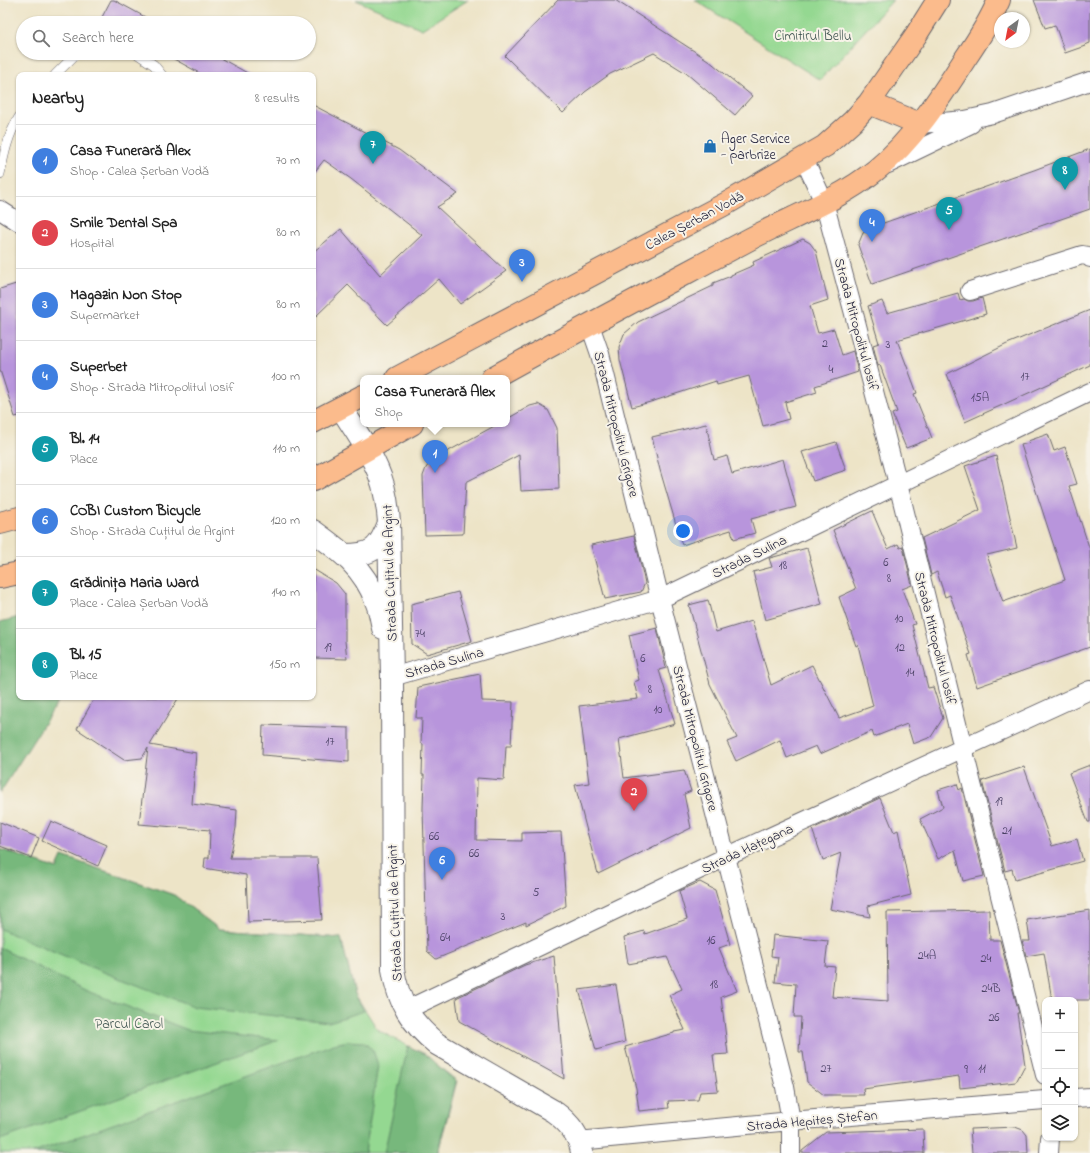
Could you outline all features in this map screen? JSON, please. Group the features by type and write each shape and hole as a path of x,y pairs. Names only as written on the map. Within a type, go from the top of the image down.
{"main road":[{"name":"Calea Șerban Vodă","path":"403,375 729,202 825,146 853,121 869,102 916,35 938,0"},
{"path":"498,375 778,225 824,202 860,181 875,170 890,158 920,124 984,30 999,0"},
{"path":"869,102 920,124"},
{"path":"316,420 360,398"},
{"path":"316,478 407,427"},
{"path":"0,523 16,519"},
{"path":"0,577 16,574"}],"street":[{"path":"875,170 993,114 1090,81"},
{"path":"920,124 965,120 993,114"},
{"name":"Strada Mitropolitul Iosif","path":"804,158 824,202 854,310 1043,1069"},
{"path":"0,210 16,220"},
{"path":"970,291 1082,255 1090,258"},
{"name":"Strada Mitropolitul Grigore","path":"590,325 600,354 660,599 783,1079 791,1121 791,1153"},
{"name":"Strada Sulina","path":"392,677 660,599 1090,392"},
{"name":"Strada Cuțitul de Argint","path":"341,408 376,466 387,503 389,522 392,677 393,969 395,985 406,1010 424,1034 436,1044 553,1111 568,1123 580,1147"},
{"path":"345,555 360,555 371,552 378,545 385,534 389,522"},
{"name":"Strada Cuțitul de Argint","path":"316,533 345,555 369,583 377,602 392,677"},
{"name":"Strada Hațegana","path":"406,1010 726,857 1090,690"},
{"path":"1078,1098 1090,1097"},
{"name":"Strada Hepiteș Ștefan","path":"580,1147 791,1121 1042,1100"},
{"path":"1049,1153 1050,1141"}],"lane":[{"path":"58,72 70,60"},
{"path":"146,60 159,72"},
{"path":"0,174 6,145 16,122"}],"green space":[{"path":"356,0 468,0 422,29"},
{"name":"Cimitirul Bellu","path":"695,0 893,0 820,80"},
{"path":"16,618 16,700 59,700 0,793 0,622"},
{"name":"Parcul Carol","path":"0,849 57,869 62,856 174,895 219,929 341,938 355,994 378,1030 425,1055 457,1081 438,1153 0,1153"},
{"path":"0,849 57,869 62,856 174,895 219,929 341,938 355,994 364,1011 329,1022 195,1007 98,970 0,929"},
{"path":"0,948 87,991 188,1030 279,1040 0,1140"},
{"path":"348,1041 363,1042 373,1050 378,1065 365,1153 33,1153 334,1044"},
{"path":"408,1046 425,1054 456,1082 437,1153 384,1153"}],"building":[{"path":"111,0 114,0 143,16 103,16"},
{"path":"558,0 615,0 708,60 752,96 735,115 686,73 654,53 610,74 585,92 563,113 505,56"},
{"path":"1034,0 1090,0 1090,43 1065,53 1055,25 1045,28"},
{"path":"176,60 224,60 246,72 198,72"},
{"path":"316,107 399,150 458,194 437,207 506,271 460,304 439,279 387,325 348,285 316,316 316,250 341,229 380,275 422,235 351,179 324,160 316,170"},
{"path":"1090,149 1090,209 872,284 858,245 863,233 875,226"},
{"path":"803,239 810,243 816,251 828,300 810,306 818,333 834,329 842,355 853,351 858,372 815,386 817,392 785,402 789,419 763,426 749,376 717,385 716,381 632,407 620,360 619,347 624,334 638,322 713,286 713,283 754,265 753,262"},
{"path":"16,284 15,417 0,370 0,289"},
{"path":"958,293 960,300 964,299 973,301 982,298 986,314 897,340 917,393 914,394 932,438 906,448 892,414 897,412 880,365 878,366 873,345 879,343 868,306 882,301 887,313"},
{"path":"1090,310 1090,365 965,422 947,374 1007,344"},
{"path":"538,404 548,410 557,428 559,489 521,491 519,455 466,482 463,534 425,535 423,476 426,468 432,460 492,427 510,427 510,417 530,406"},
{"path":"706,424 714,460 727,456 732,474 783,459 796,507 751,519 755,533 734,539 731,530 682,545 652,437"},
{"path":"1048,434 1054,451 1065,447 1077,484 1069,486 1090,550 1090,647 977,687 968,655 971,654 950,595 945,597 937,572 931,575 922,538 980,510 965,466 996,456 1017,548 987,555 1003,602 1065,580 1021,445"},
{"path":"836,442 846,470 813,481 802,452"},
{"path":"872,511 888,549 898,544 900,548 903,547 912,585 902,589 915,624 912,625 928,688 933,687 943,718 931,737 913,744 907,724 874,737 872,731 820,754 816,746 787,758 780,740 736,761 727,742 737,738 710,684 689,605 708,600 716,632 752,621 771,685 812,665 839,718 873,706 858,645 856,646 839,597 856,589 833,530"},
{"path":"634,536 645,583 641,592 605,599 591,545"},
{"path":"807,548 822,604 765,620 753,572 772,567 769,558"},
{"path":"316,571 336,583 345,594 345,641 347,659 316,658"},
{"path":"458,592 472,641 427,654 412,644 411,604"},
{"path":"657,628 666,668 659,670 675,724 619,739 624,778 684,770 691,791 684,794 691,828 598,874 575,785 589,783 579,706 638,699 634,682 639,680 629,635"},
{"path":"480,674 482,701 513,702 511,746 506,746 504,780 477,778 476,840 522,841 522,833 561,832 566,906 526,925 526,922 436,959 427,951 423,809 424,775 422,775 423,744 421,743 422,718 416,718 418,687"},
{"path":"93,700 177,700 150,745 196,753 192,804 237,810 236,828 230,858 317,858 322,920 248,922 246,875 204,868 205,858 209,858 210,830 139,824 148,748 142,758 124,760 77,729"},
{"path":"263,725 349,728 349,762 262,755"},
{"path":"1090,765 1090,822 1088,822 1069,773"},
{"path":"1024,767 1052,846 1077,839 1083,861 1015,880 1012,869 1005,871 982,781"},
{"path":"957,784 959,790 962,788 984,876 963,881 955,850 938,859 920,819 943,807 938,790"},
{"path":"880,798 894,832 898,830 911,895 868,906 870,917 830,909 841,853 823,860 812,829"},
{"path":"51,821 107,845 98,866 42,841"},
{"path":"0,822 39,838 31,858 0,846"},
{"path":"700,882 715,890 730,944 719,948 737,991 721,997 728,1054 713,1055 718,1091 700,1092 698,1100 668,1101 669,1108 639,1111 636,1088 625,1047 685,1030 669,995 682,989 667,957 628,964 624,937 644,931 645,934 687,919 679,891"},
{"path":"989,910 990,940 1000,940 1019,1013 1017,1013 1025,1065 1016,1082 960,1088 959,1076 863,1089 864,1095 824,1095 807,1082 803,1052 799,1052 801,1017 794,1017 796,984 775,982 778,957 771,956 773,935 828,941 825,966 835,967 832,997 888,1001 887,912"},
{"path":"1090,910 1090,1000 1078,1000 1078,997 1051,997 1044,953 1026,956 1022,941 1030,941 1027,920"},
{"path":"554,956 564,1079 459,1021 456,998 525,965"},
{"path":"616,985 625,1042 596,1050 579,990"},
{"path":"1015,1127 1023,1130 1027,1135 1028,1153 972,1153 970,1129"},
{"path":"923,1129 924,1153 802,1153 802,1151 826,1132"}],"place":[{"name":"Ager Service - parbrize","path":"710,146"},
{"name":"Grădinița Maria Ward","path":"373,164"},
{"name":"Bl. 15","path":"1065,190"},
{"name":"Bl. 14","path":"949,230"},
{"name":"Superbet","path":"872,242"},
{"name":"Magazin Non Stop","path":"522,282"},
{"name":"Casa Funerară Alex","path":"435,473"},
{"name":"Smile Dental Spa","path":"634,811"},
{"name":"COBI Custom Bicycle","path":"442,880"}]}
